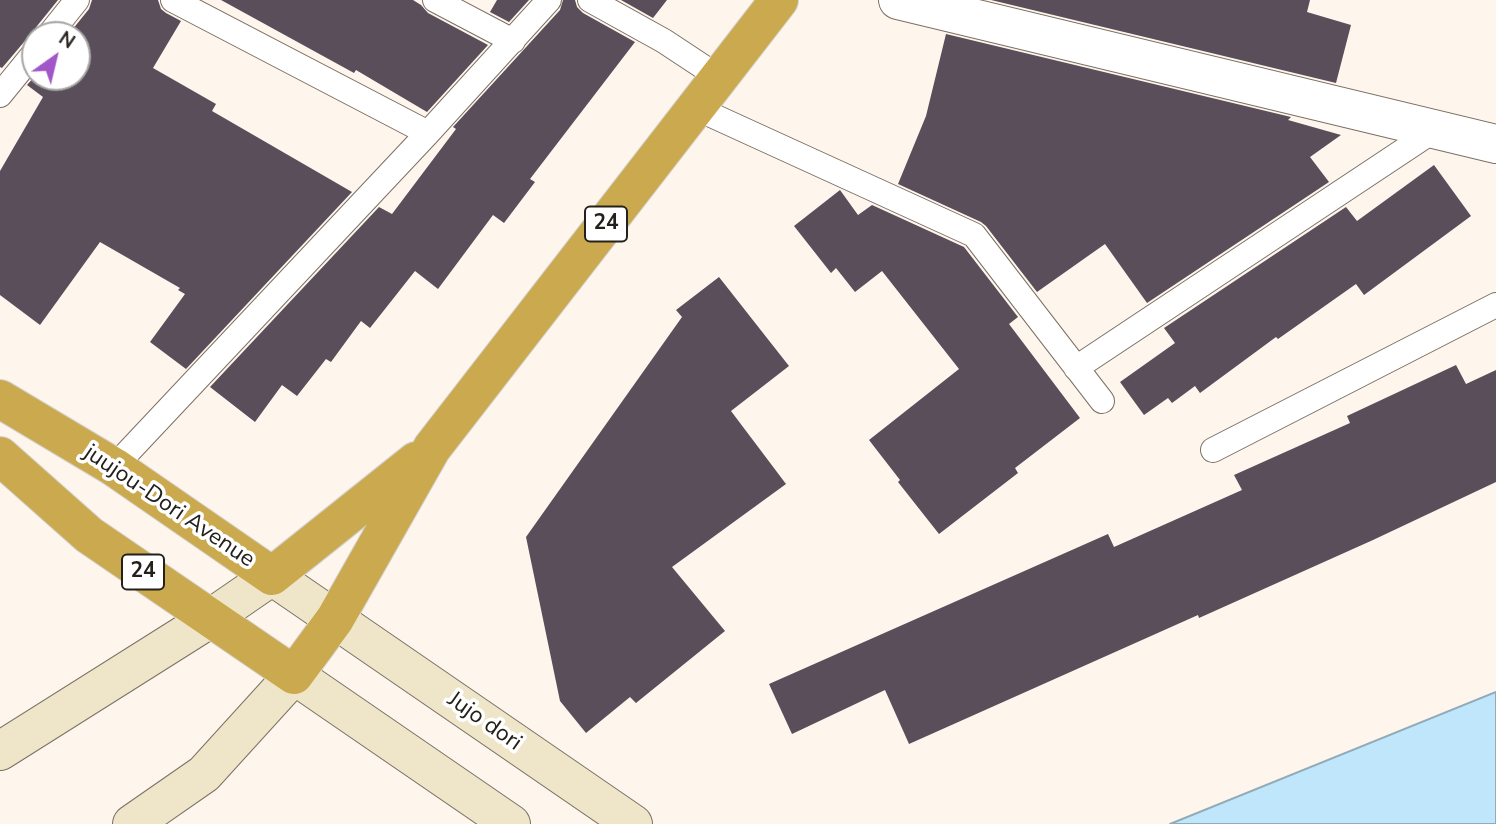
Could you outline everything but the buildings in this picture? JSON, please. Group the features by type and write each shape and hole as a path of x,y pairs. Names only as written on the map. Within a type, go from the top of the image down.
{"highway":[{"name":"24","path":"0,456 89,535 294,675 335,619 432,447 779,0"},
{"name":"juujou-Dori Avenue","path":"0,399 114,467 272,576"},
{"name":"24","path":"272,576 432,447"}],"street":[{"path":"898,0 1496,144"},
{"path":"0,751 211,618 272,576"},
{"name":"juujou-Dori Avenue","path":"272,576 335,619"},
{"name":"Jujo dori","path":"335,619 633,824"},
{"path":"132,824 204,774 294,675 512,824"}],"lane":[{"path":"60,21 77,0"},
{"path":"173,0 428,133"},
{"path":"435,0 513,41"},
{"path":"114,467 428,133 549,0"},
{"path":"590,0 664,41 720,78"},
{"path":"0,94 21,69"},
{"path":"696,108 975,235 1102,401"},
{"path":"1076,368 1436,129"},
{"path":"1213,450 1496,305"}],"water":[{"path":"1496,692 1496,824 1170,824"}]}
